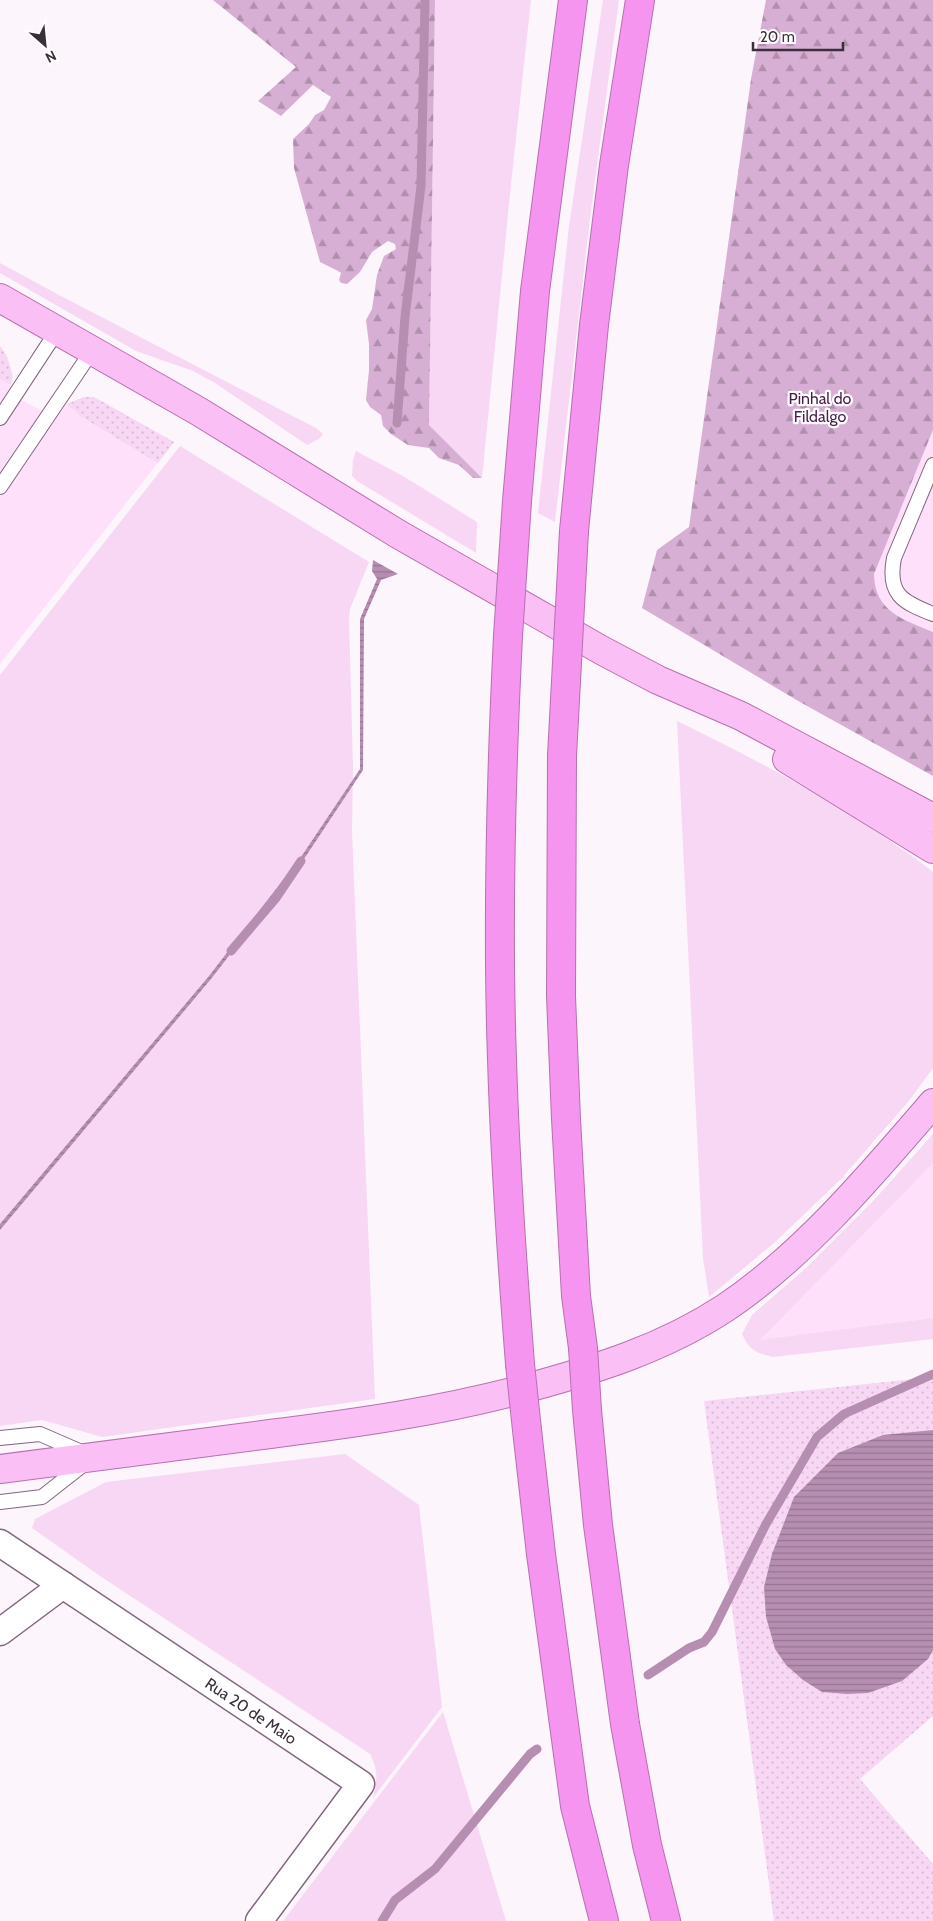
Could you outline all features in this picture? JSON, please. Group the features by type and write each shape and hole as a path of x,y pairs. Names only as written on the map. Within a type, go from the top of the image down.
{"highway":[{"path":"573,0 535,291 517,501 508,636 501,813 501,1009 508,1189 520,1364 541,1554 575,1806 604,1921"},
{"path":"640,0 612,175 594,324 574,531 562,756 561,987 576,1296 583,1348 598,1525 625,1724 647,1845 666,1921"}],"main road":[{"path":"0,298 198,411 424,549 610,655 658,680 933,849"},
{"path":"658,680 741,716 933,818"},
{"path":"0,1469 418,1413 511,1393 568,1378 628,1357 678,1335 710,1317 764,1278 841,1205 933,1103"}],"street":[{"name":"Rua 20 de Maio","path":"0,1542 361,1784 260,1921"},
{"path":"0,1632 63,1585"}],"lane":[{"path":"0,418 57,331"},
{"path":"0,487 92,351"},
{"path":"933,465 894,558 891,573 895,589 904,600 933,614"},
{"path":"0,1438 40,1434 93,1457 42,1497 0,1502"}],"shaded area":[{"path":"435,0 531,0 482,478 429,425"},
{"path":"603,0 619,0 590,218 555,522 538,513 569,226"},
{"path":"0,263 316,428 323,434 319,439 307,445 215,383 193,371 136,351 0,273"},
{"path":"0,346 7,356 13,376 9,394 57,418 67,404 84,397 94,397 174,442 0,664"},
{"path":"0,346 10,364 12,374 11,385 0,379"},
{"path":"84,397 94,397 174,442 158,463 82,417 67,404"},
{"path":"933,430 933,632 897,617 882,602 874,587 874,574"},
{"path":"180,446 369,562 350,609 349,620 353,767 352,831 375,1399 102,1437 42,1420 0,1426 0,675"},
{"path":"356,451 403,476 477,522 476,553 357,481 352,476 353,460"},
{"path":"373,560 398,574 381,580 364,619 363,770 306,856 211,979 0,1230 0,1224 209,976 303,854 360,769 360,619 377,579 372,571"},
{"path":"677,721 821,797 933,872 933,1068 908,1102 840,1180 774,1243 709,1297 703,1258"},
{"path":"933,1134 933,1163 760,1340 933,1318 933,1339 773,1357 751,1348 742,1334 752,1315 806,1268 874,1200"},
{"path":"933,1162 933,1318 759,1341 774,1324"},
{"path":"933,1377 933,1716 860,1779 933,1864 933,1921 774,1921 704,1401"},
{"path":"933,1430 933,1650 928,1659 902,1681 868,1693 822,1692 803,1680 786,1665 775,1649 766,1617 764,1587 772,1554 794,1497 838,1453 883,1435"},
{"path":"345,1454 419,1505 442,1707 373,1798 376,1776 375,1766 370,1754 100,1576 32,1528 35,1519 106,1482"},
{"path":"443,1712 506,1921 283,1921"}],"green space":[{"path":"213,0 435,0 429,425 482,478 473,478 459,465 439,458 429,448 408,445 391,434 383,426 381,415 370,407 366,400 369,344 366,320 372,309 377,275 384,256 396,249 395,244 388,241 372,252 360,272 347,284 341,283 339,280 341,273 320,262 294,168 293,139 309,124 315,115 324,110 331,97 313,85 281,116 258,101 296,67"},
{"name":"Pinhal do Fildalgo","path":"766,0 933,0 933,430 874,574 875,587 885,605 902,618 933,632 933,776 800,702 642,608 657,550 689,527 751,79"}],"waterway":[{"path":"397,423 405,317 421,186 425,0"},
{"path":"231,951 276,898 301,861"},
{"path":"648,1675 689,1648 704,1642 712,1632 766,1524 817,1437 844,1414 933,1374"},
{"path":"382,1921 395,1900 435,1869 530,1754 537,1749"}]}
